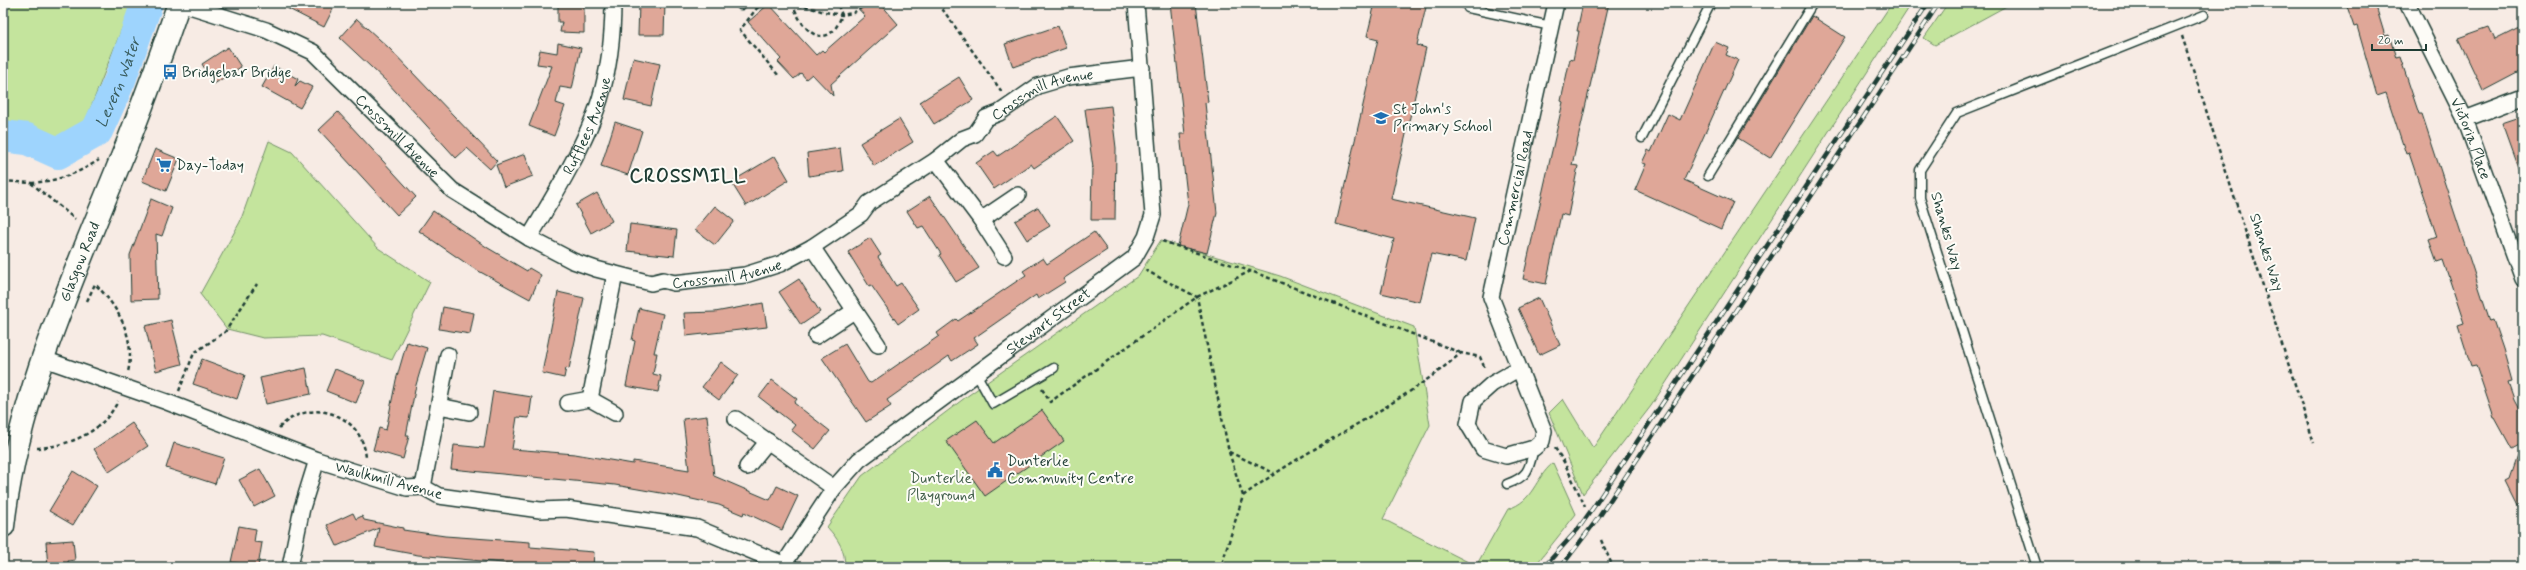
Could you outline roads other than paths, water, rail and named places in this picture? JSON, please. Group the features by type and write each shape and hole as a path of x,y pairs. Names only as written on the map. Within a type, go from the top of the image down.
{"main road":[{"name":"Glasgow Road","path":"3,526 8,464 44,359 90,234 152,80 179,3"}],"street":[{"name":"Crossmill Avenue","path":"179,3 266,30 313,52 452,190 528,238 573,261 615,274 652,283 720,279 745,275 780,264 812,247 861,214 869,203 936,160 962,139 975,134 986,118 1038,86 1068,77 1142,68"},
{"name":"Rufflees Avenue","path":"528,238 576,154 600,100 609,54 613,3"},
{"name":"Stewart Street","path":"785,566 834,488 859,460 977,375 1134,258 1146,237 1153,214 1136,3"},
{"name":"Commercial Road","path":"1534,448 1542,441 1544,431 1518,369 1491,297 1556,3"},
{"name":"Victoria Place","path":"2407,3 2465,119 2523,279"},
{"path":"2465,119 2523,97"},
{"path":"936,160 981,220 1004,256"},
{"path":"981,220 1018,195"},
{"path":"812,247 878,345"},
{"path":"590,399 615,274"},
{"path":"816,336 854,311"},
{"path":"423,487 448,355"},
{"name":"Waulkmill Avenue","path":"44,359 174,404 317,460 407,488 423,487 439,496 540,510 566,509 697,528 785,566"},
{"path":"1518,369 1492,384 1473,401 1468,424 1483,449 1506,456 1534,448"},
{"path":"568,403 590,399 615,413"},
{"path":"439,406 470,412"},
{"path":"736,419 834,488"},
{"path":"747,467 768,441"},
{"path":"290,567 302,508 317,460"}],"lane":[{"path":"1642,138 1711,3"},
{"path":"1708,176 1813,3"},
{"path":"1468,8 1551,26"},
{"name":"Shanks Way","path":"2037,567 1920,198 1920,170 1957,113 2204,15"},
{"path":"977,375 993,404 1054,368"},
{"path":"1507,484 1521,479 1529,470 1534,448"}],"waterway":[{"name":"Levern Water","path":"3,136 27,139 58,153 97,131 120,80 147,3"}],"railway":[{"path":"1544,567 1578,529 1595,505 1928,3"},
{"path":"1561,567 1599,517 1939,3"}],"place":[{"name":"Bridgebar Bridge","path":"170,72"},
{"name":"St John's Primary School","path":"1381,118"},
{"name":"Day-Today","path":"164,165"},
{"name":"Dunterlie Community Centre","path":"995,470"}],"district":[{"name":"CROSSMILL","path":"688,175"}],"park label":[{"name":"Dunterlie Playground","path":"941,486"}]}
